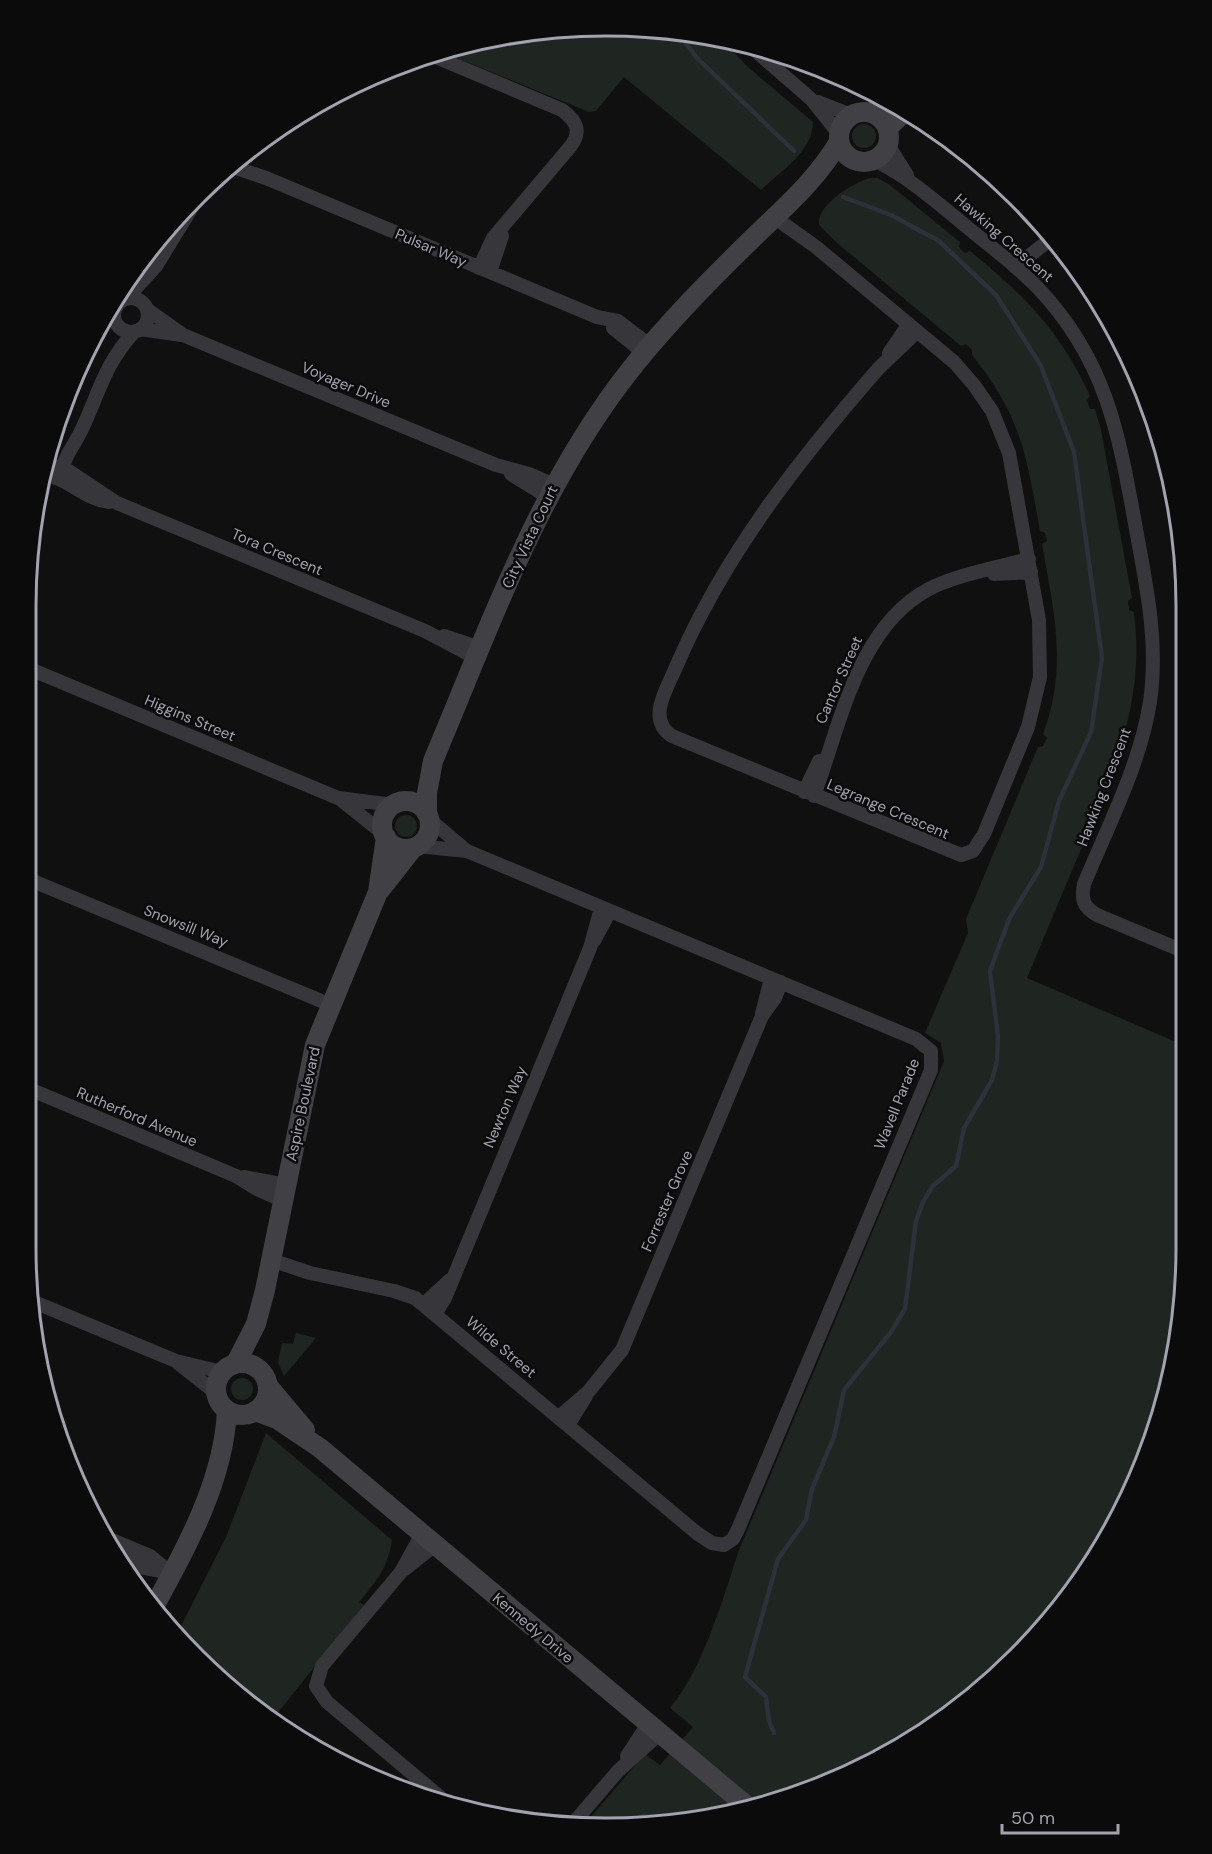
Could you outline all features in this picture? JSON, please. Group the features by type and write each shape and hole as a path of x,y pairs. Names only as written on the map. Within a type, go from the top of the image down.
{"street":[{"path":"764,58 811,99 839,138 848,156 864,160"},
{"path":"443,60 557,107 576,123 578,133 573,143 508,220 484,270"},
{"path":"811,99 851,115 872,112 880,106"},
{"path":"872,112 885,121 888,137"},
{"path":"647,349 682,310 814,180 839,138 845,120 851,115"},
{"path":"814,180 864,160 888,137 901,118"},
{"name":"Hawking Crescent","path":"888,137 893,156 914,184"},
{"name":"Hawking Crescent","path":"864,160 914,184 1020,271 1072,329 1090,360 1109,401 1121,445 1152,623 1153,665 1145,726 1133,765 1084,884 1082,900 1088,909 1097,915 1176,948"},
{"name":"Pulsar Way","path":"246,164 266,178"},
{"name":"Pulsar Way","path":"240,169 266,178 597,316 647,349"},
{"name":"Legrange Crescent","path":"779,213 816,247 913,327 965,372 996,418 1009,453 1041,640 1038,696 1028,727 984,834 973,851 956,855 672,736 662,729 658,714 686,644 729,561 780,490 913,327"},
{"path":"132,290 156,266 180,227"},
{"path":"1020,271 1046,244"},
{"path":"60,471 75,460 81,431 111,359 147,321 146,308 156,266"},
{"path":"126,299 137,298 146,308"},
{"name":"Voyager Drive","path":"146,308 183,335 496,465 530,474 551,491"},
{"path":"113,320 124,331 137,331"},
{"path":"111,359 112,321"},
{"name":"Voyager Drive","path":"137,331 183,335"},
{"name":"City Vista Court","path":"433,761 523,548 551,491 592,423 647,349"},
{"name":"Tora Crescent","path":"60,471 91,498 117,503 478,653"},
{"name":"Cantor Street","path":"809,794 865,658 884,626 901,609 928,590 974,575 1030,566"},
{"name":"Higgins Street","path":"36,672 338,798 385,836"},
{"path":"433,761 427,793 428,835 415,847 397,847 385,836 385,815 433,761"},
{"name":"Higgins Street","path":"338,798 396,804"},
{"path":"396,804 418,804 428,816"},
{"name":"Wavell Parade","path":"428,816 467,851"},
{"name":"Aspire Boulevard","path":"229,1367 256,1324 315,1045 378,892 385,836"},
{"name":"Wavell Parade","path":"415,847 467,851 922,1042 933,1055 930,1070 733,1539 724,1545 706,1540 648,1492"},
{"name":"Aspire Boulevard","path":"378,892 415,847"},
{"name":"Snowsill Way","path":"36,882 331,1005"},
{"name":"Newton Way","path":"435,1314 445,1298 606,909"},
{"name":"Forrester Grove","path":"563,1421 625,1344 762,1016 775,998 776,980"},
{"name":"Rutherford Avenue","path":"36,1092 236,1176 257,1189 284,1193"},
{"name":"Wilde Street","path":"270,1266 295,1275 310,1273 403,1293 424,1304 648,1492"},
{"name":"Newton Way","path":"424,1304 452,1279"},
{"path":"39,1304 176,1361 216,1393 227,1410 219,1465"},
{"name":"Aspire Boulevard","path":"256,1324 265,1380"},
{"path":"158,1600 172,1574 219,1465 251,1413 265,1401 265,1380 250,1364 229,1367 176,1361"},
{"path":"216,1393 215,1385 229,1367"},
{"name":"Kennedy Drive","path":"265,1380 320,1448"},
{"path":"227,1410 251,1413"},
{"name":"Kennedy Drive","path":"251,1413 277,1419 320,1448 653,1729 742,1801"},
{"path":"429,1540 318,1671 316,1686 327,1702 433,1791"},
{"path":"118,1543 150,1556 172,1574"},
{"path":"130,1562 172,1574"},
{"path":"578,1817 653,1729"}],"shaded area":[{"path":"569,37 643,37 717,47 732,50 749,68 813,122 812,132 802,151 761,190 624,77 596,111 589,112 453,56 495,47"},
{"path":"864,124 873,127 876,136 873,145 864,148 855,145 852,136 855,127"},
{"path":"878,178 890,185 960,242 959,247 965,253 970,251 1024,299 1054,334 1079,373 1090,396 1087,400 1090,409 1095,409 1101,430 1132,598 1128,601 1129,610 1134,612 1136,669 1133,695 1128,721 1112,771 1091,824 1086,825 1082,833 1086,837 1027,978 1176,1042 1175,1285 1165,1359 1157,1396 1133,1466 1100,1533 1080,1565 1035,1624 982,1677 923,1722 891,1742 824,1775 789,1788 754,1799 680,1813 643,1817 590,1818 645,1754 660,1765 693,1727 670,1708 682,1692 702,1654 739,1550 944,1061 941,1043 925,1033 968,933 966,919 1038,747 1043,746 1047,738 1043,734 1051,709 1057,662 1054,616 1042,544 1047,541 1045,533 1040,531 1020,438 1002,398 972,355 972,350 966,344 961,346 836,242 819,225 823,210 830,202 846,189 863,180"},
{"path":"406,815 414,818 417,826 414,834 406,837 398,834 395,826 398,818"},
{"path":"296,1333 316,1338 284,1376 278,1362 282,1343 293,1344"},
{"path":"242,1378 250,1381 253,1389 250,1397 242,1400 234,1397 231,1389 234,1381"},
{"path":"266,1433 392,1540 388,1558 381,1573 359,1602 364,1605 277,1713 230,1677 180,1627 226,1537"}],"waterway":[{"path":"685,42 697,58 794,151"},
{"path":"774,1733 769,1721 766,1697 745,1677 778,1559 806,1520 812,1489 834,1437 844,1390 891,1332 905,1309 916,1221 923,1202 933,1186 956,1166 964,1128 992,1080 997,1061 998,1036 990,971 1009,919 1041,867 1059,801 1091,732 1102,658 1074,452 1041,366 996,295 939,241 891,215 843,197"},
{"path":"641,1817 650,1816"}]}
